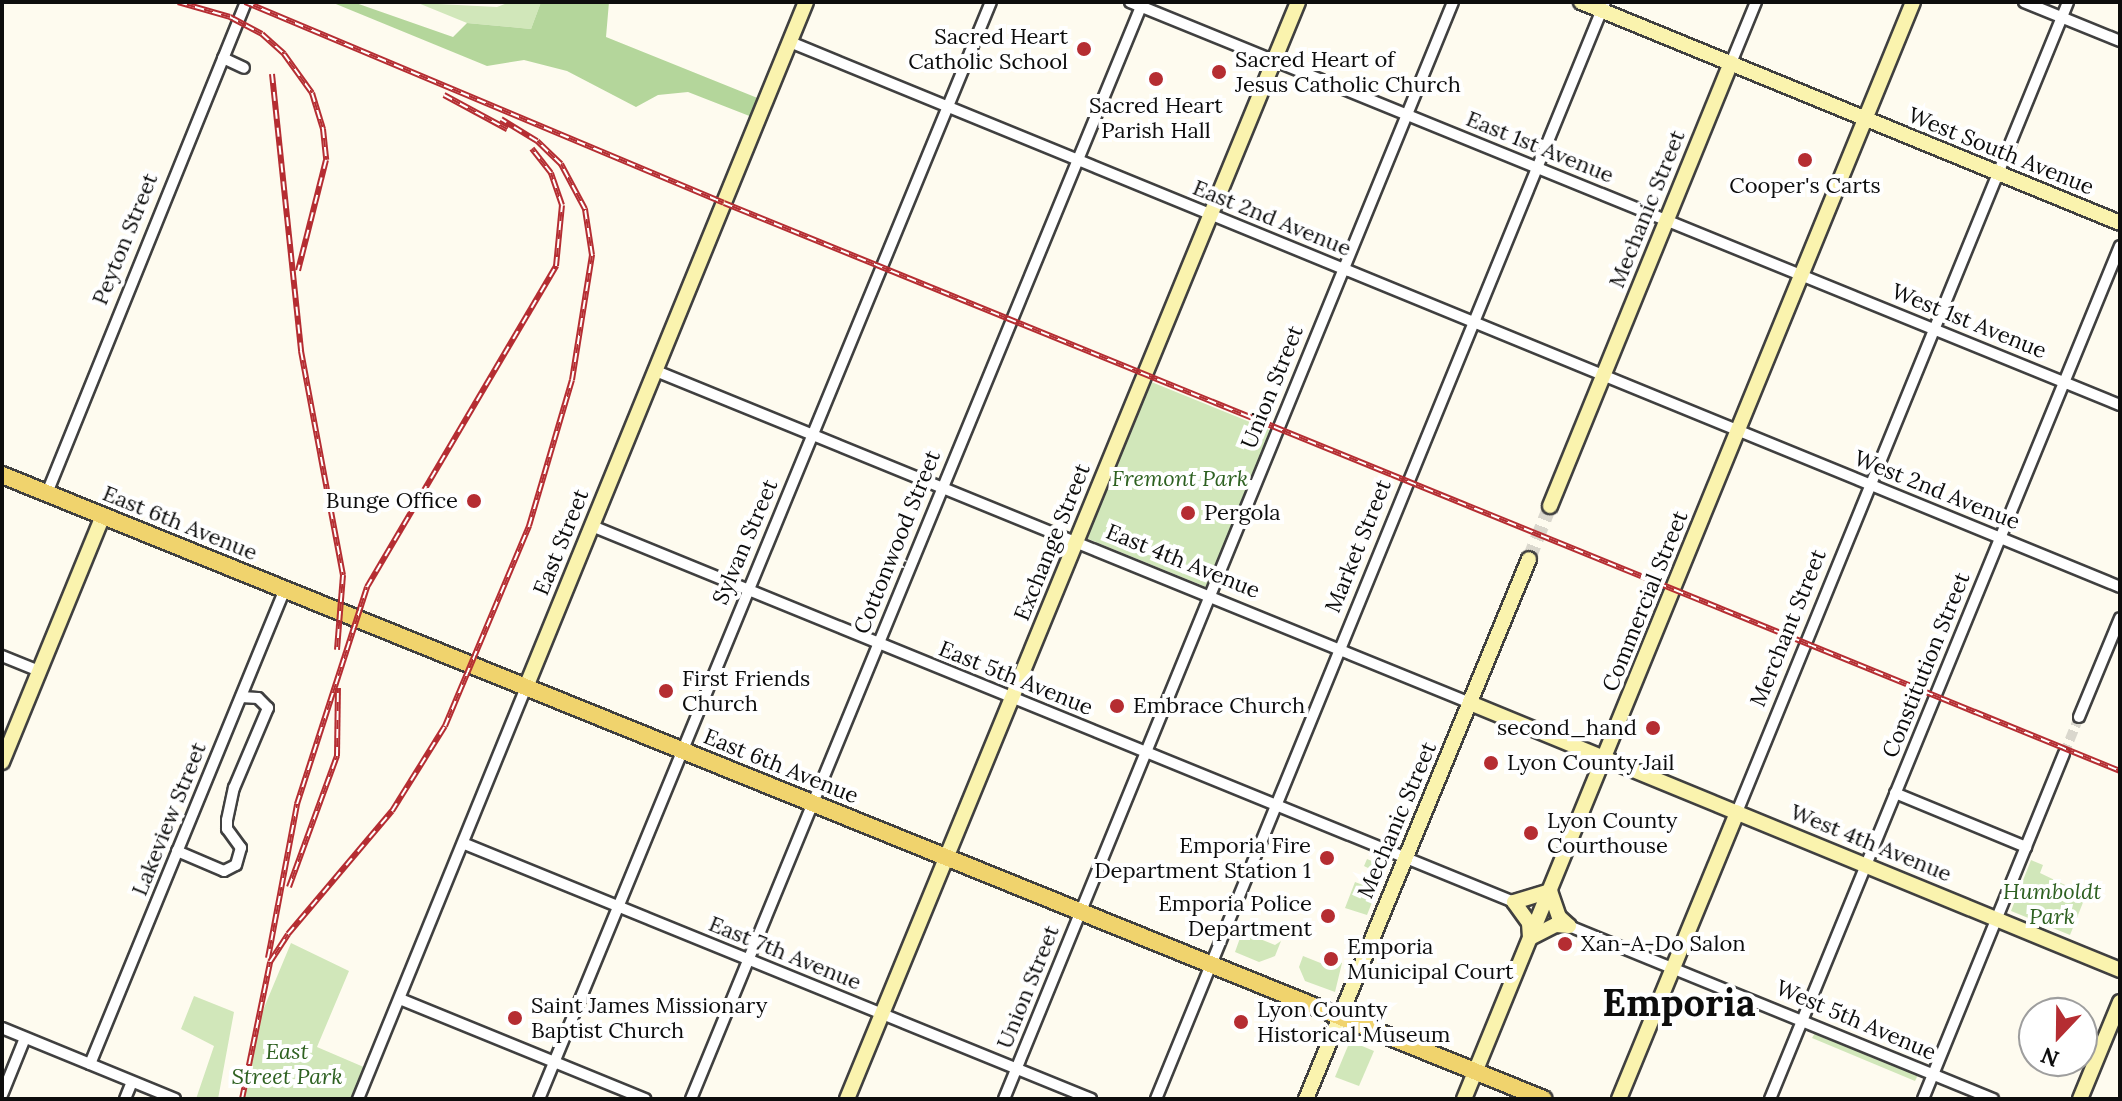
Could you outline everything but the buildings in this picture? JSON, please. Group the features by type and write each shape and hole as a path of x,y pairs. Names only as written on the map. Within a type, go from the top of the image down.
{"main road":[{"name":"East 6th Avenue","path":"2,475 1543,1099"}],"street":[{"name":"Peyton Street","path":"47,493 246,2"},
{"name":"East Street","path":"358,1099 465,844 806,2"},
{"name":"Sylvan Street","path":"539,1099 680,749 991,2"},
{"name":"East 1st Avenue","path":"1130,2 1142,4 1802,275"},
{"name":"Exchange Street","path":"847,1099 1298,2"},
{"name":"Union Street","path":"1004,1099 1453,2"},
{"name":"West South Avenue","path":"1581,2 1603,6 1731,63 2120,223"},
{"path":"1731,63 1756,2"},
{"name":"Commercial Street","path":"1464,1099 1913,2"},
{"path":"2024,2 2120,41"},
{"name":"Merchant Street","path":"1619,1099 2068,2"},
{"name":"Cottonwood Street","path":"691,1099 1142,4"},
{"name":"Market Street","path":"1156,1099 1603,6"},
{"name":"East 2nd Avenue","path":"790,42 1739,430"},
{"path":"223,58 244,68"},
{"name":"Mechanic Street","path":"1550,506 1731,63"},
{"name":"Constitution Street","path":"1770,1099 2120,246"},
{"name":"West 1st Avenue","path":"1802,275 2120,405"},
{"name":"East 4th Avenue","path":"656,371 1604,757"},
{"name":"West 2nd Avenue","path":"1739,430 2120,587"},
{"path":"2,762 103,516"},
{"name":"East 5th Avenue","path":"592,526 1514,902"},
{"name":"Mechanic Street","path":"1306,1099 1529,559"},
{"name":"Lakeview Street","path":"90,1064 285,589"},
{"path":"2079,717 2120,618"},
{"path":"2,656 39,671"},
{"path":"177,851 224,871 236,865 241,848 227,829 229,809 268,708 258,698 241,697"},
{"path":"1923,1099 2064,754"},
{"name":"West 4th Avenue","path":"1604,757 2120,970"},
{"path":"1895,793 2026,847"},
{"name":"East 7th Avenue","path":"465,844 1091,1099"},
{"path":"1550,891 1559,917 1569,926 1556,925 1530,938 1529,923 1514,902 1550,891"},
{"name":"West 5th Avenue","path":"1569,926 1993,1099"},
{"path":"400,999 645,1099"},
{"path":"2080,1099 2120,1002"},
{"path":"2,1028 175,1099"},
{"path":"2,1095 25,1038"},
{"path":"125,1099 132,1082"}],"green space":[{"path":"331,2 353,2 453,37 467,23 531,29 541,2 609,2 606,37 760,99 752,117 688,92 658,95 636,107 567,71 524,60 487,66"},
{"path":"510,2 541,2 531,29 467,23 418,3 497,7"},
{"name":"Fremont Park","path":"1149,381 1272,431 1206,587 1086,538"},
{"path":"1367,859 1386,867 1367,915 1345,908 1355,882 1363,885 1370,869 1364,866"},
{"name":"Humboldt Park","path":"2031,860 2043,865 2040,873 2086,895 2070,935 2011,911"},
{"path":"1245,924 1258,929 1255,937 1275,945 1281,941 1275,956 1259,962 1235,952"},
{"name":"East Street Park","path":"291,943 349,971 317,1047 366,1068 353,1099 243,1099 261,1015"},
{"path":"1303,956 1328,966 1332,959 1342,963 1335,992 1305,981 1299,967"},
{"path":"194,996 234,1012 218,1099 196,1099 214,1046 181,1029"},
{"path":"1815,1033 1918,1075 1915,1081 1812,1038"},
{"path":"1350,1041 1374,1051 1359,1086 1335,1077"}],"tunnel":[{"path":"1529,559 1550,506"},
{"path":"2064,754 2079,717"}],"railway":[{"path":"178,2 230,17 262,34 284,54 312,93 323,129 326,160 298,271"},
{"path":"245,2 724,203 2120,771"},
{"path":"272,74 301,351 343,575 337,650"},
{"path":"444,95 507,129"},
{"path":"242,1099 270,962 288,934 392,811 445,726 529,526 572,380 592,255 585,209 561,164 537,141 501,119"},
{"path":"268,958 297,804 367,587 556,266 562,205 551,173 532,149"},
{"path":"289,887 337,756 338,688"}],"place":[{"name":"Sacred Heart Catholic School","path":"1084,49"},
{"name":"Sacred Heart of Jesus Catholic Church","path":"1219,72"},
{"name":"Sacred Heart Parish Hall","path":"1156,79"},
{"name":"Cooper's Carts","path":"1805,160"},
{"name":"Bunge Office","path":"474,501"},
{"name":"Pergola","path":"1188,513"},
{"name":"First Friends Church","path":"666,691"},
{"name":"Embrace Church","path":"1117,706"},
{"name":"second_hand","path":"1653,728"},
{"name":"Lyon County Jail","path":"1491,763"},
{"name":"Lyon County Courthouse","path":"1531,833"},
{"name":"Emporia Fire Department Station 1","path":"1327,858"},
{"name":"Emporia Police Department","path":"1328,916"},
{"name":"Xan-A-Do Salon","path":"1565,944"},
{"name":"Emporia Municipal Court","path":"1331,959"},
{"name":"Saint James Missionary Baptist Church","path":"515,1018"},
{"name":"Lyon County Historical Museum","path":"1241,1022"}],"district":[{"name":"Emporia","path":"1679,1003"}]}
